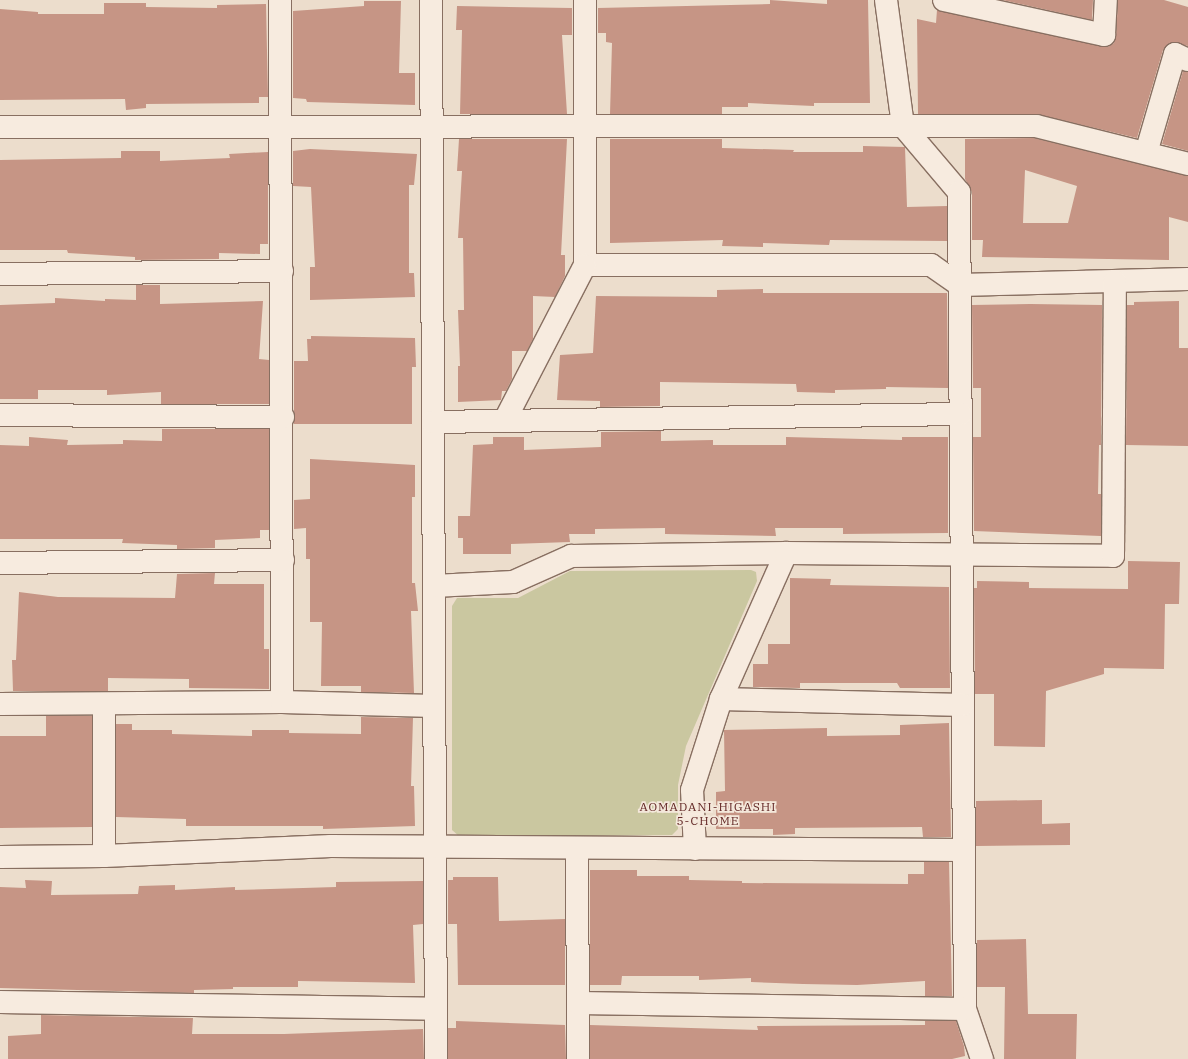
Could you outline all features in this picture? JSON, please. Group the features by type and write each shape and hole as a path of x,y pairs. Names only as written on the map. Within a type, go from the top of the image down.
{"street":[{"path":"280,0 283,560 282,702"},
{"path":"431,0 436,1059"},
{"path":"505,420 585,265 585,0"},
{"path":"886,0 903,126 959,192 965,1008 982,1059"},
{"path":"944,0 1104,35 1106,0"},
{"path":"1146,153 1175,54 1188,60"},
{"path":"0,127 1036,126 1188,164"},
{"path":"585,265 931,265 960,285 1188,279"},
{"path":"0,274 282,271"},
{"path":"434,586 513,582 571,556 786,553 1113,556 1115,281"},
{"path":"433,422 961,414"},
{"path":"0,415 282,417"},
{"path":"695,849 692,790 721,699 786,553"},
{"path":"0,563 283,560"},
{"path":"721,699 963,705"},
{"path":"0,704 282,702 434,706"},
{"path":"104,704 104,856"},
{"path":"0,858 104,856 331,846 964,850"},
{"path":"577,848 578,1059"},
{"path":"0,1002 436,1008"},
{"path":"578,1003 965,1008"}],"shaded area":[{"path":"751,570 756,572 757,581 686,746 678,785 678,829 672,835 460,837 452,830 452,606 457,598 518,598 570,571"}],"building":[{"path":"770,0 827,4 827,0 868,0 870,103 814,103 814,106 748,103 748,107 722,107 722,114 610,114 612,43 606,42 606,33 598,33 598,8 770,4"},
{"path":"1002,0 1093,0 1092,20"},
{"path":"1118,0 1164,0 1188,7 1188,46 1173,42 1163,50 1137,138 1036,114 918,114 917,19 936,23 937,10 1108,47 1114,43 1116,36"},
{"path":"364,1 401,1 399,73 415,73 415,105 307,102 306,99 293,98 293,11 364,6"},
{"path":"104,3 146,3 146,7 217,8 217,5 266,4 268,97 259,97 259,103 146,104 146,108 126,110 125,99 0,100 0,9 38,12 38,14 104,14"},
{"path":"457,6 572,8 572,35 562,35 567,114 460,114 462,30 456,30"},
{"path":"1183,71 1188,72 1188,151 1162,144"},
{"path":"1034,138 1188,176 1188,222 1169,217 1169,260 982,257 983,240 972,240 972,192 965,179 965,139","holes":["1025,170 1077,186 1068,223 1023,223"]},
{"path":"459,139 567,139 561,255 565,255 565,276 555,297 533,296 533,339 527,351 512,351 512,379 506,391 502,391 501,400 458,402 458,366 460,366 458,310 464,310 463,238 458,238 462,171 457,171"},
{"path":"610,139 722,139 722,148 794,150 793,152 863,152 863,146 905,147 907,207 947,206 947,241 830,240 829,245 763,243 763,247 722,246 723,240 610,243"},
{"path":"310,149 417,154 414,185 409,185 409,273 414,273 415,297 310,300 310,267 315,267 311,187 293,186 293,151"},
{"path":"121,151 160,151 160,161 230,158 229,154 268,152 268,244 260,244 260,254 219,253 219,259 135,260 135,257 68,253 67,250 0,250 0,160 121,158"},
{"path":"136,285 160,285 160,304 263,301 259,359 269,360 269,404 161,404 161,392 107,395 107,390 38,390 38,399 0,399 0,305 55,303 55,298 105,301 105,299 136,300"},
{"path":"763,289 763,293 947,293 948,388 886,387 886,389 835,390 835,393 797,392 796,384 660,382 660,406 600,407 600,401 557,400 560,355 593,353 596,296 717,297 717,290"},
{"path":"1179,301 1179,348 1188,348 1188,446 1126,445 1127,305 1134,305 1134,302"},
{"path":"972,305 1102,305 1101,445 1099,445 1098,494 1101,494 1101,536 974,531 973,437 981,437 981,388 973,388"},
{"path":"311,336 415,338 416,367 412,367 412,424 294,424 294,361 308,361 307,339 311,339"},
{"path":"162,429 269,429 269,530 260,530 260,538 215,540 215,548 177,549 177,545 122,543 123,539 0,539 0,445 29,446 29,437 68,440 67,445 123,444 123,440 162,441"},
{"path":"661,431 661,441 713,440 713,445 786,445 786,437 902,440 902,437 948,437 948,533 843,534 843,528 775,528 776,536 665,534 665,528 595,529 595,534 569,534 570,542 511,544 511,554 463,554 463,538 458,538 458,516 470,516 473,445 493,444 493,437 524,437 524,450 601,447 601,432"},
{"path":"310,459 415,465 415,497 412,497 412,583 415,583 418,611 411,611 414,693 361,692 361,686 321,686 322,622 310,622 310,559 306,559 306,528 294,529 294,500 310,499"},
{"path":"1128,561 1180,562 1179,604 1165,604 1164,669 1104,668 1104,674 1046,691 1045,747 994,746 994,694 975,694 974,588 977,588 977,581 1029,582 1029,588 1128,589"},
{"path":"215,573 214,584 264,584 264,649 269,649 269,689 189,688 189,679 108,678 108,691 13,691 12,660 16,660 19,592 58,597 175,598 177,574"},
{"path":"790,578 831,579 830,585 949,587 950,688 900,688 897,683 800,683 800,688 753,687 753,664 768,664 768,644 790,644"},
{"path":"46,716 92,716 92,827 0,828 0,736 46,736"},
{"path":"361,717 413,718 411,786 414,786 415,826 323,829 323,826 186,826 186,819 116,817 116,724 132,724 132,730 172,730 172,734 252,736 252,730 289,730 289,733 361,734"},
{"path":"949,723 951,837 923,837 922,827 795,828 795,834 773,835 773,829 716,829 716,792 725,791 724,730 827,728 827,736 900,735 900,725"},
{"path":"1042,800 1042,824 1070,823 1070,845 976,846 976,801"},
{"path":"924,862 949,862 952,996 925,996 925,981 857,985 751,982 751,978 699,980 699,976 622,976 621,985 590,985 590,870 637,870 637,876 689,876 689,880 742,881 742,883 908,884 908,874 924,874"},
{"path":"453,877 498,877 499,921 565,919 565,985 458,985 457,924 448,924 448,880 453,880"},
{"path":"25,880 52,881 51,895 138,894 139,886 175,885 175,890 235,887 235,890 336,887 336,882 423,881 423,924 413,925 415,983 298,981 298,987 233,987 233,989 194,990 194,993 0,988 0,887 26,888"},
{"path":"1026,939 1028,1014 1077,1014 1076,1059 1004,1059 1005,987 977,987 977,940"},
{"path":"41,1015 193,1018 192,1034 284,1034 423,1029 424,1059 8,1059 8,1036 41,1034"},
{"path":"456,1021 565,1025 566,1059 448,1059 448,1028 456,1028"},
{"path":"925,1021 956,1021 964,1046 965,1056 952,1059 590,1059 590,1025 758,1030 757,1026 925,1025"}],"district":[{"name":"AOMADANI-HIGASHI 5-CHOME","path":"708,814"}]}
